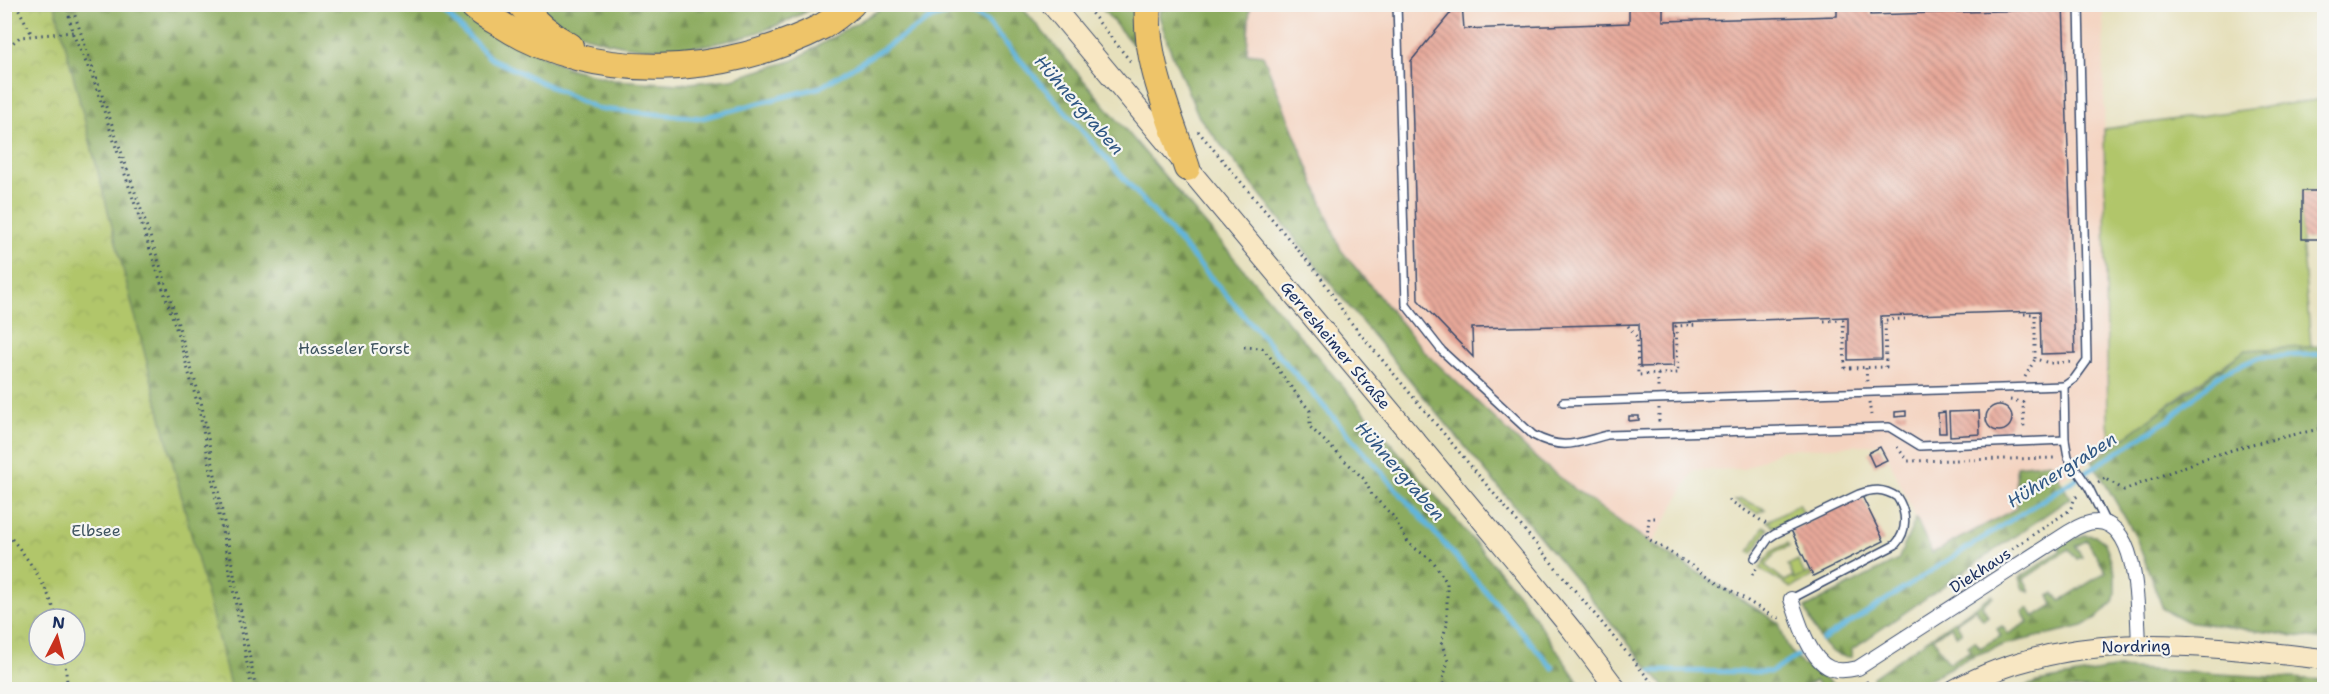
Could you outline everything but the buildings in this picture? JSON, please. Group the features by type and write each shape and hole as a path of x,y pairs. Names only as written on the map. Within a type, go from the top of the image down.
{"highway":[{"path":"471,4 517,35 548,50 627,66 701,63 748,54 783,44 824,25 852,4"},
{"path":"520,4 531,18 553,36 599,62"},
{"path":"1148,4 1148,31 1153,63 1187,168"}],"main road":[{"name":"Gerresheimer Straße","path":"1051,4 1515,560 1617,690"},
{"name":"Nordring","path":"1954,690 2003,668 2039,656 2071,649 2139,644 2211,647 2325,659"}],"street":[{"name":"Diekhaus","path":"1791,599 1809,646 1830,668 1846,671 1874,660 2070,532 2094,521 2106,523"},
{"path":"2106,523 2116,529 2130,557 2135,577 2139,644"}],"lane":[{"path":"1397,4 1406,304 1442,351 1533,435 1549,444 1569,445 1607,435 1889,427 1920,446 2065,440"},
{"path":"1563,402 2064,386 2074,379 2087,361 2079,4"},
{"path":"2064,386 2065,440 2068,457 2085,480 2106,523"},
{"path":"1755,558 1769,538 1775,534 1871,490 1888,492 1897,497 1905,514 1904,532 1895,545 1791,599"}],"path":[{"path":"16,4 32,35"},
{"path":"69,4 164,277 201,401 254,690"},
{"path":"69,4 72,32 93,78 105,112 173,318 199,409 254,690"},
{"path":"4,50 20,37 80,32"},
{"path":"1287,236 1320,276 1348,319 1658,690"},
{"path":"2024,314 2035,314 2036,359 2010,400 2023,402 2026,459"},
{"path":"1824,321 1843,320 1845,368 1887,367 1885,320 1905,319"},
{"path":"1628,326 1637,336 1638,375 1678,373 1676,326 1697,325"},
{"path":"1244,347 1262,348 1270,357 1310,411 1310,427 1364,479 1372,495 1392,515 1409,544 1433,561 1447,583 1448,625 1441,642 1448,661 1443,679 1445,690"},
{"path":"2036,359 2050,363 2073,362"},
{"path":"1992,562 2070,510 2075,498 2104,478 2124,490 2209,457 2252,444 2325,428"},
{"path":"1729,500 1766,522 1775,534"},
{"path":"1655,518 1649,518 1647,538 1772,616 1776,618 1784,616"},
{"path":"4,530 35,570 52,607"},
{"path":"65,667 68,690"},
{"path":"1864,676 1871,690"}],"shaded area":[{"path":"1250,5 2103,5 2108,425 2112,448 2060,480 2050,462 2017,507 1932,553 1882,444 1781,450 1744,469 1694,470 1652,544 1585,497 1538,460 1424,351 1341,250 1263,56 1247,53"}],"green space":[{"name":"Hasseler Forst","path":"4,5 461,5 508,39 571,69 614,80 679,84 732,79 794,60 887,5 1020,5 1520,596 1583,689 5,689"},
{"name":"Elbsee","path":"4,5 55,5 231,689 5,689"},
{"path":"540,5 818,5 792,19 736,39 677,48 647,48 589,37 562,24"},
{"path":"1099,5 1139,5 1139,52"},
{"path":"1160,5 1250,5 1247,53 1263,55 1341,250 1424,351 1538,460 1585,497 1652,544 1779,623 1792,654 1798,661 1833,684 1827,690 1822,689 1815,681 1799,689 1666,689 1346,303 1199,117 1170,49 1159,16"},
{"path":"2324,99 2324,191 2302,192 2302,239 2311,347 2246,350 2194,385 2112,448 2108,425 2104,129"},
{"path":"2324,346 2324,640 2186,621 2163,609 2135,535 2092,461 2246,350"},
{"path":"2050,462 2070,498 1851,650 1852,657 1834,653 1821,641 1805,608 1898,560 1916,518 1932,553 2017,508 2016,466"},
{"path":"1741,499 1765,509 1757,513 1735,501"},
{"path":"1799,504 1803,512 1775,527 1767,521"},
{"path":"1764,526 1768,529 1752,554 1749,552"},
{"path":"2084,535 2096,536 2105,543 2115,573 2113,602 2096,619 2083,626 2003,645 1970,657 1910,689 1875,689 1873,677 1992,595 1993,597 1982,605 1988,616 1983,620 1975,609 1956,622 1962,633 1957,636 1951,626 1933,638 1949,663 1970,651 1968,646 1975,641 1980,648 2001,636 1997,629 2002,626 2008,634 2028,622 2022,612 2028,608 2034,617 2053,605 2049,596 2054,593 2060,601 2106,572 2087,540 2076,546 2082,557 2077,559 2069,549 2024,579 2030,591 2023,589 2019,578 2061,550 2058,546"},
{"path":"1788,543 1789,546 1775,553 1766,566 1785,581 1811,572 1813,576 1791,588 1760,569 1771,552"},
{"path":"1798,560 1805,575 1795,580 1788,565"},
{"path":"2118,668 2324,680 2324,689 2019,689 2037,682"}],"waterway":[{"name":"Hühnergraben","path":"437,4 490,58 598,109 702,118 821,87 932,18 960,10 986,21 1553,668"},
{"name":"Hühnergraben","path":"1823,640 2168,420 2222,373 2260,357 2324,354"},
{"name":"Hühnergraben","path":"1652,671 1771,672 1797,656"}]}
